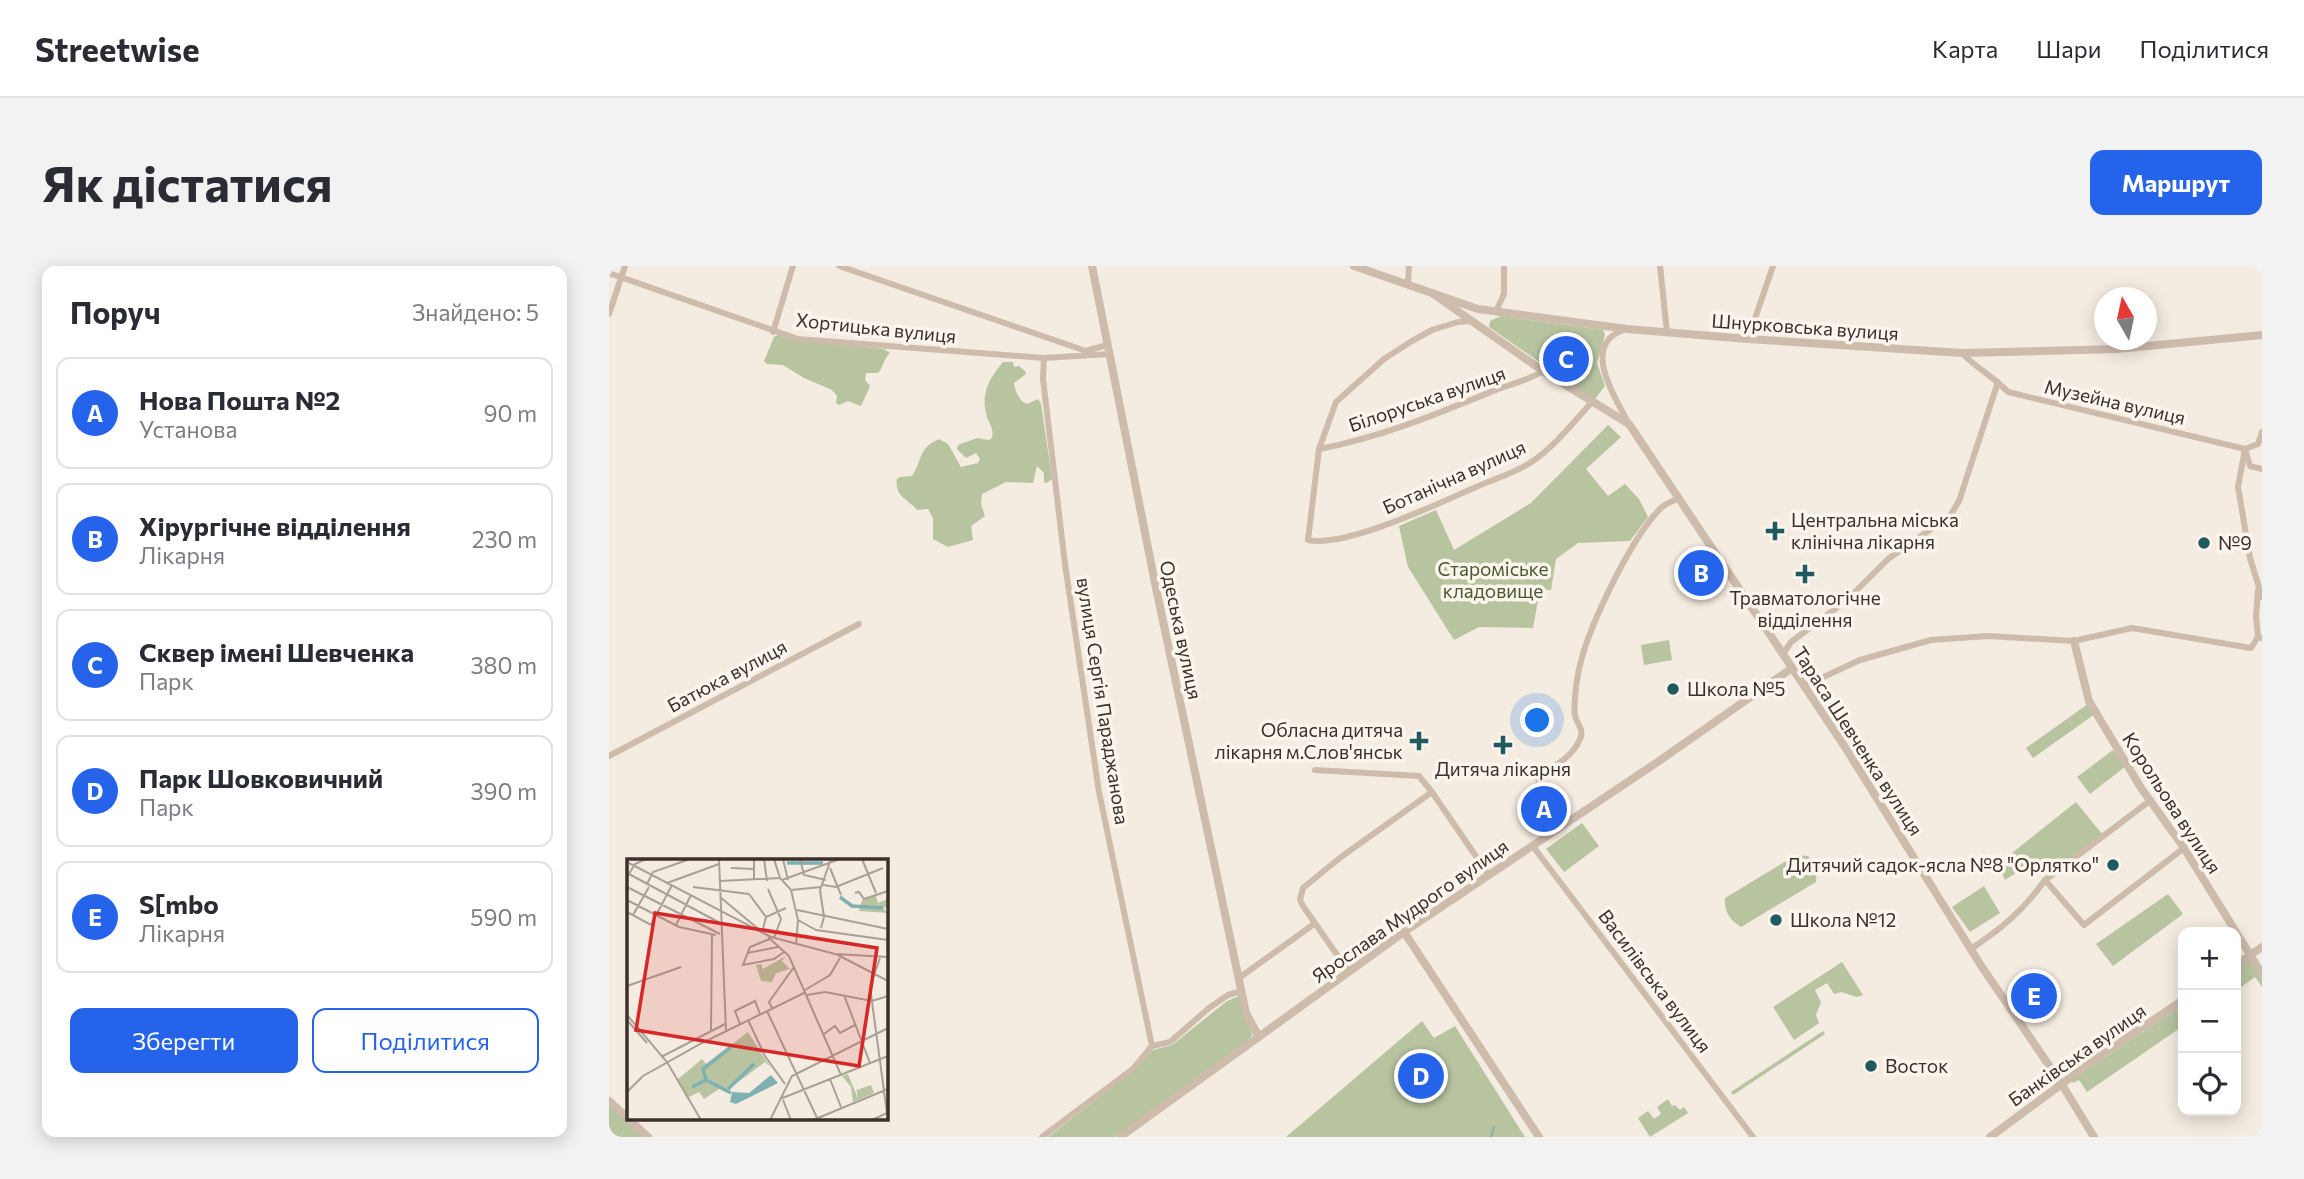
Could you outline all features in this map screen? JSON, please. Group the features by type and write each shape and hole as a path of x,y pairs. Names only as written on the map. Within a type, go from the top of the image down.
{"street":[{"path":"609,314 625,266"},
{"path":"773,332 793,266"},
{"path":"839,266 1086,351 1107,345"},
{"name":"Одеська вулиця","path":"1092,266 1246,1013 1259,1037"},
{"name":"Шнурковська вулиця","path":"1354,266 1478,309 1627,329 1748,339 1962,353 2117,349 2262,335"},
{"path":"1408,283 1409,266"},
{"path":"1500,312 1497,309 1504,294 1504,266"},
{"path":"1660,266 1667,332"},
{"path":"1748,339 1773,266"},
{"name":"Хортицька вулиця","path":"609,273 798,339 1044,358 1108,354"},
{"name":"Тараса Шевченка вулиця","path":"1431,293 1543,371 1629,424 1852,758 1971,949 2094,1137"},
{"path":"1319,449 1336,402 1384,359 1432,330 1458,322 1473,321"},
{"path":"1627,329 1617,332 1610,339 1604,349 1602,362 1603,374 1629,424"},
{"name":"Музейна вулиця","path":"1962,353 2008,392 2245,449"},
{"name":"вулиця Сергія Параджанова","path":"1044,358 1042,379 1065,564 1099,792 1152,1046"},
{"name":"Білоруська вулиця","path":"1319,449 1346,444 1445,411 1502,387 1525,382 1543,371"},
{"path":"1783,654 1791,642 1847,600 1888,559 1950,516 1959,501 1999,382"},
{"name":"Ботанічна вулиця","path":"1319,449 1308,540 1319,541 1367,531 1527,465 1547,450 1592,402"},
{"path":"2245,449 2258,444 2262,432"},
{"path":"2245,449 2250,466 2262,469"},
{"path":"2245,449 2238,487 2262,597"},
{"path":"1567,822 1548,798 1537,777 1553,769 1580,739 1581,728 1575,712 1580,666 1613,582 1659,510 1679,498"},
{"path":"1804,685 1860,660 1931,640 1987,636 2074,641 2132,628 2251,648 2260,637 2256,616 2260,588"},
{"name":"Батюка вулиця","path":"609,756 859,624"},
{"name":"Корольова вулиця","path":"2074,641 2089,701 2262,974"},
{"name":"Ярослава Мудрого вулиця","path":"1120,1137 1404,932 1792,668"},
{"path":"1315,770 1419,776 1488,874"},
{"path":"1349,972 1300,900 1303,888 1431,792"},
{"path":"1971,949 2005,926 2027,906 2045,880 2151,800"},
{"name":"Василівська вулиця","path":"1532,845 1753,1137"},
{"path":"2045,880 2084,925 2183,848"},
{"path":"1239,978 1314,924"},
{"path":"1404,932 1539,1137"},
{"path":"2241,962 2262,947"},
{"path":"1042,1137 1133,1069 1152,1046 1170,1042 1209,1008 1228,995 1242,990"},
{"name":"Банківська вулиця","path":"1990,1137 2061,1083 2178,1003"},
{"path":"609,1101 627,1118"},
{"path":"628,1119 648,1137"}],"green space":[{"path":"1501,316 1603,330 1605,335 1597,363 1605,386 1594,400 1489,327 1490,321"},
{"path":"778,335 793,340 884,349 890,353 878,373 866,373 865,380 870,386 861,406 848,401 839,405 832,390 783,365 767,364 764,361 774,337"},
{"path":"1003,362 1013,362 1014,367 1019,366 1025,371 1026,374 1014,383 1022,401 1027,404 1038,399 1041,403 1052,479 1044,482 1044,473 1037,466 1033,483 1006,482 982,494 981,503 985,516 971,526 973,540 948,547 933,539 933,518 928,509 917,510 903,497 898,490 897,479 912,476 924,451 939,439 948,444 961,467 978,463 980,459 976,453 966,458 957,449 958,445 977,438 992,438 985,409 985,394"},
{"name":"Староміське кладовище","path":"1608,425 1621,437 1586,469 1608,496 1625,484 1639,499 1648,517 1630,541 1578,543 1556,559 1551,590 1540,589 1533,628 1479,627 1454,640 1408,567 1399,526 1436,510 1454,550 1531,503"},
{"path":"1669,640 1672,660 1644,665 1641,645"},
{"path":"2088,704 2095,714 2033,758 2026,748"},
{"path":"2113,750 2126,766 2090,794 2077,777"},
{"path":"2076,802 2102,834 2050,874 2038,859 2005,880 1998,864"},
{"path":"1582,823 1599,846 1564,872 1546,849"},
{"path":"1796,855 1808,856 1817,866 1816,882 1741,927 1729,915 1725,898"},
{"path":"1984,886 2000,913 1970,932 1952,907"},
{"path":"2168,894 2183,914 2113,966 2096,944"},
{"path":"2249,959 2262,979 2262,987 2255,977 2241,987 2241,965"},
{"path":"1842,962 1863,995 1857,997 1841,992 1834,994 1827,983 1815,990 1821,1002 1816,1015 1819,1023 1794,1040 1773,1007"},
{"path":"1239,996 1250,1022 1252,1036 1246,1042 1114,1137 1048,1137 1134,1071 1153,1050 1172,1045 1227,1001"},
{"path":"2178,1008 2178,1029 2087,1092 2079,1080 2073,1083 2071,1080"},
{"path":"1422,1021 1434,1038 1455,1026 1525,1137 1286,1137"},
{"path":"1823,1031 1825,1034 1733,1095 1731,1092"},
{"path":"1668,1099 1672,1106 1675,1105 1680,1110 1684,1107 1688,1113 1650,1137 1638,1118 1648,1111 1654,1119 1661,1114 1657,1107"},
{"path":"609,1104 644,1137 615,1137 609,1131"}],"waterway":[{"path":"1491,1137 1494,1127"}],"place":[{"name":"Сквер імені Шевченка","path":"1566,359"},
{"name":"Центральна міська клінічна лікарня","path":"1775,531"},
{"name":"№9","path":"2204,543"},
{"name":"Хірургічне відділення","path":"1701,573"},
{"name":"Травматологічне відділення","path":"1805,574"},
{"name":"Школа №5","path":"1673,689"},
{"name":"Обласна дитяча лікарня м.Слов'янськ","path":"1419,741"},
{"name":"Дитяча лікарня","path":"1503,745"},
{"name":"Нова Пошта №2","path":"1544,809"},
{"name":"Дитячий садок-ясла №8 \"Орлятко\"","path":"2113,865"},
{"name":"Школа №12","path":"1776,920"},
{"name":"S[mbo","path":"2034,996"},
{"name":"Восток","path":"1871,1066"},
{"name":"Парк Шовковичний","path":"1421,1076"}]}
